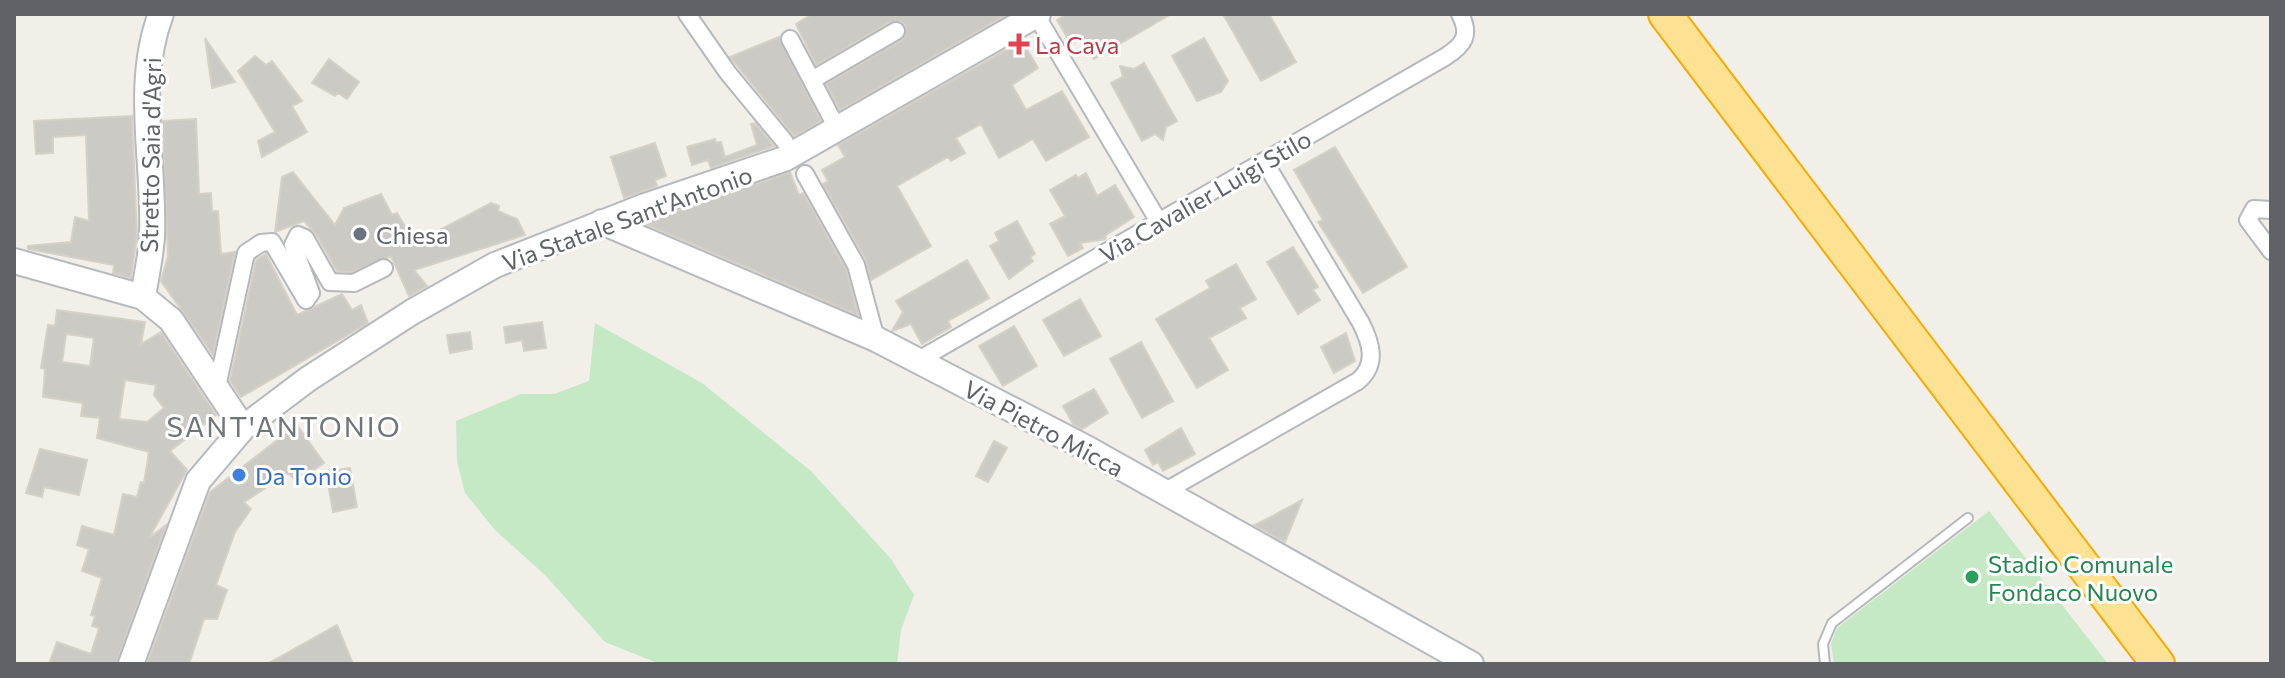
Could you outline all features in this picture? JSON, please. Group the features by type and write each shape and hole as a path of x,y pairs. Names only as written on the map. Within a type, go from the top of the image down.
{"highway":[{"path":"1665,14 2158,664"}],"street":[{"name":"Stretto Saia d'Agri","path":"143,297 152,238 150,56 161,14"},
{"path":"687,14 728,73 794,157 856,265 876,339"},
{"name":"Via Cavalier Luigi Stilo","path":"917,361 1457,49 1466,35 1460,14"},
{"path":"1037,15 1159,222"},
{"name":"Via Statale Sant'Antonio","path":"131,664 198,481 243,428 308,379 412,312 495,265 602,222 794,157 1037,15"},
{"path":"812,80 896,31"},
{"path":"790,39 838,130"},
{"path":"1164,492 1358,381 1367,373 1371,362 1369,340 1361,323 1264,161"},
{"path":"2271,210 2254,209 2248,220 2271,251"},
{"name":"Via Pietro Micca","path":"602,222 876,339 1164,492 1471,664"},
{"path":"217,387 246,253 261,243 272,242 306,300 311,293 293,241 298,235 305,238 330,282 354,283 384,268"},
{"path":"14,261 143,297 171,320 243,428"}],"lane":[{"path":"1825,664 1823,644 1832,623 1968,518"}],"green space":[{"path":"595,323 702,383 811,471 891,559 914,595 901,630 897,664 660,664 605,642 545,575 495,530 465,493 457,461 456,421 521,394 554,394 589,381"},
{"name":"Stadio Comunale Fondaco Nuovo","path":"1989,511 2108,664 1834,664 1831,644 1837,628"}],"building":[{"path":"812,14 1008,14 840,110 826,84 902,40 906,26 901,21 890,22 816,65 796,24"},
{"path":"1067,14 1171,14 1094,59 1082,38 1071,44 1057,20"},
{"path":"1223,14 1269,14 1296,62 1261,81"},
{"path":"779,37 821,121 794,136 730,57"},
{"path":"205,38 235,82 212,88"},
{"path":"1204,38 1228,81 1221,92 1197,101 1172,56"},
{"path":"1022,41 1038,68 1012,85 1026,110 1062,91 1089,137 1046,161 1033,139 999,158 981,124 956,138 965,153 951,161 948,157 897,186 931,246 871,280 866,260 823,184 828,181 822,170 845,157 838,145"},
{"path":"255,56 266,65 272,61 302,101 292,106 307,132 262,157 258,141 275,132 238,71"},
{"path":"329,59 359,82 347,99 312,83"},
{"path":"1144,63 1177,121 1166,127 1163,140 1155,134 1142,141 1111,83 1123,77 1120,66 1134,69"},
{"path":"132,116 137,235 131,278 113,273 114,265 28,249 28,246 71,242 75,217 89,221 86,135 53,137 53,153 36,154 34,121"},
{"path":"196,119 199,194 211,193 212,211 218,211 221,254 235,252 213,355 161,281 168,256 162,121"},
{"path":"755,123 774,146 711,168 708,160 692,165 687,147 715,139 716,143 721,142 725,157 757,145 751,124"},
{"path":"655,143 666,176 655,180 657,186 624,198 611,157"},
{"path":"1335,147 1407,267 1363,293 1318,222 1323,220 1294,170"},
{"path":"293,172 335,225 344,208 381,194 392,215 397,213 415,243 491,203 499,206 498,211 517,219 525,235 414,270 427,286 409,296 391,256 352,272 337,271 315,233 304,221 275,232 282,177"},
{"path":"790,172 799,195 803,193 846,269 858,315 643,223"},
{"path":"1086,173 1097,196 1115,185 1134,217 1106,235 1105,239 1080,243 1083,248 1068,256 1050,224 1065,216 1050,190 1076,175 1078,178"},
{"path":"1017,221 1035,254 1030,257 1033,261 1009,279 990,246 999,241 995,233"},
{"path":"1293,247 1318,287 1313,290 1320,300 1298,314 1267,262"},
{"path":"266,254 297,315 342,294 352,310 361,305 368,323 241,397 230,381 256,260"},
{"path":"967,260 989,298 948,321 951,327 922,344 911,324 892,331 903,312 896,301"},
{"path":"1236,264 1256,299 1240,308 1246,318 1209,338 1228,370 1197,388 1156,319 1210,288 1206,281"},
{"path":"1080,299 1101,336 1064,356 1043,320"},
{"path":"57,310 145,322 141,344 161,332 216,415 170,451 187,470 149,538 166,525 116,664 49,664 57,642 91,654 99,628 92,626 95,616 91,615 102,578 82,571 89,549 77,545 82,526 114,535 123,494 137,497 141,482 144,483 149,452 97,438 100,418 81,416 83,403 43,397 45,369 41,368 48,325 55,326","holes":["66,334 94,338 90,366 62,362","125,380 156,385 154,395 164,408 147,422 119,419"]},
{"path":"542,322 546,348 524,351 522,340 506,343 504,327"},
{"path":"1014,326 1037,366 1003,386 979,346"},
{"path":"470,332 472,349 450,353 447,335"},
{"path":"1346,333 1355,361 1334,373 1321,347"},
{"path":"1141,342 1173,401 1142,418 1110,359"},
{"path":"1094,389 1108,413 1082,429 1073,424 1063,406"},
{"path":"297,425 324,463 296,482 289,473 244,502 251,509 235,532 216,585 227,590 217,619 204,619 189,664 147,664 210,492"},
{"path":"1181,428 1195,454 1163,471 1158,462 1153,465 1145,450"},
{"path":"994,441 1007,448 988,482 976,476"},
{"path":"40,449 87,460 79,495 44,487 42,497 26,493"},
{"path":"350,468 357,507 333,512 326,472"},
{"path":"1302,500 1285,542 1254,525 1267,519"},
{"path":"337,625 353,664 267,664 312,639"}],"place":[{"name":"La Cava","path":"1019,44"},
{"name":"Chiesa","path":"360,234"},
{"name":"Da Tonio","path":"239,475"},
{"name":"Stadio Comunale Fondaco Nuovo","path":"1972,577"}],"district":[{"name":"SANT'ANTONIO","path":"284,426"}]}
